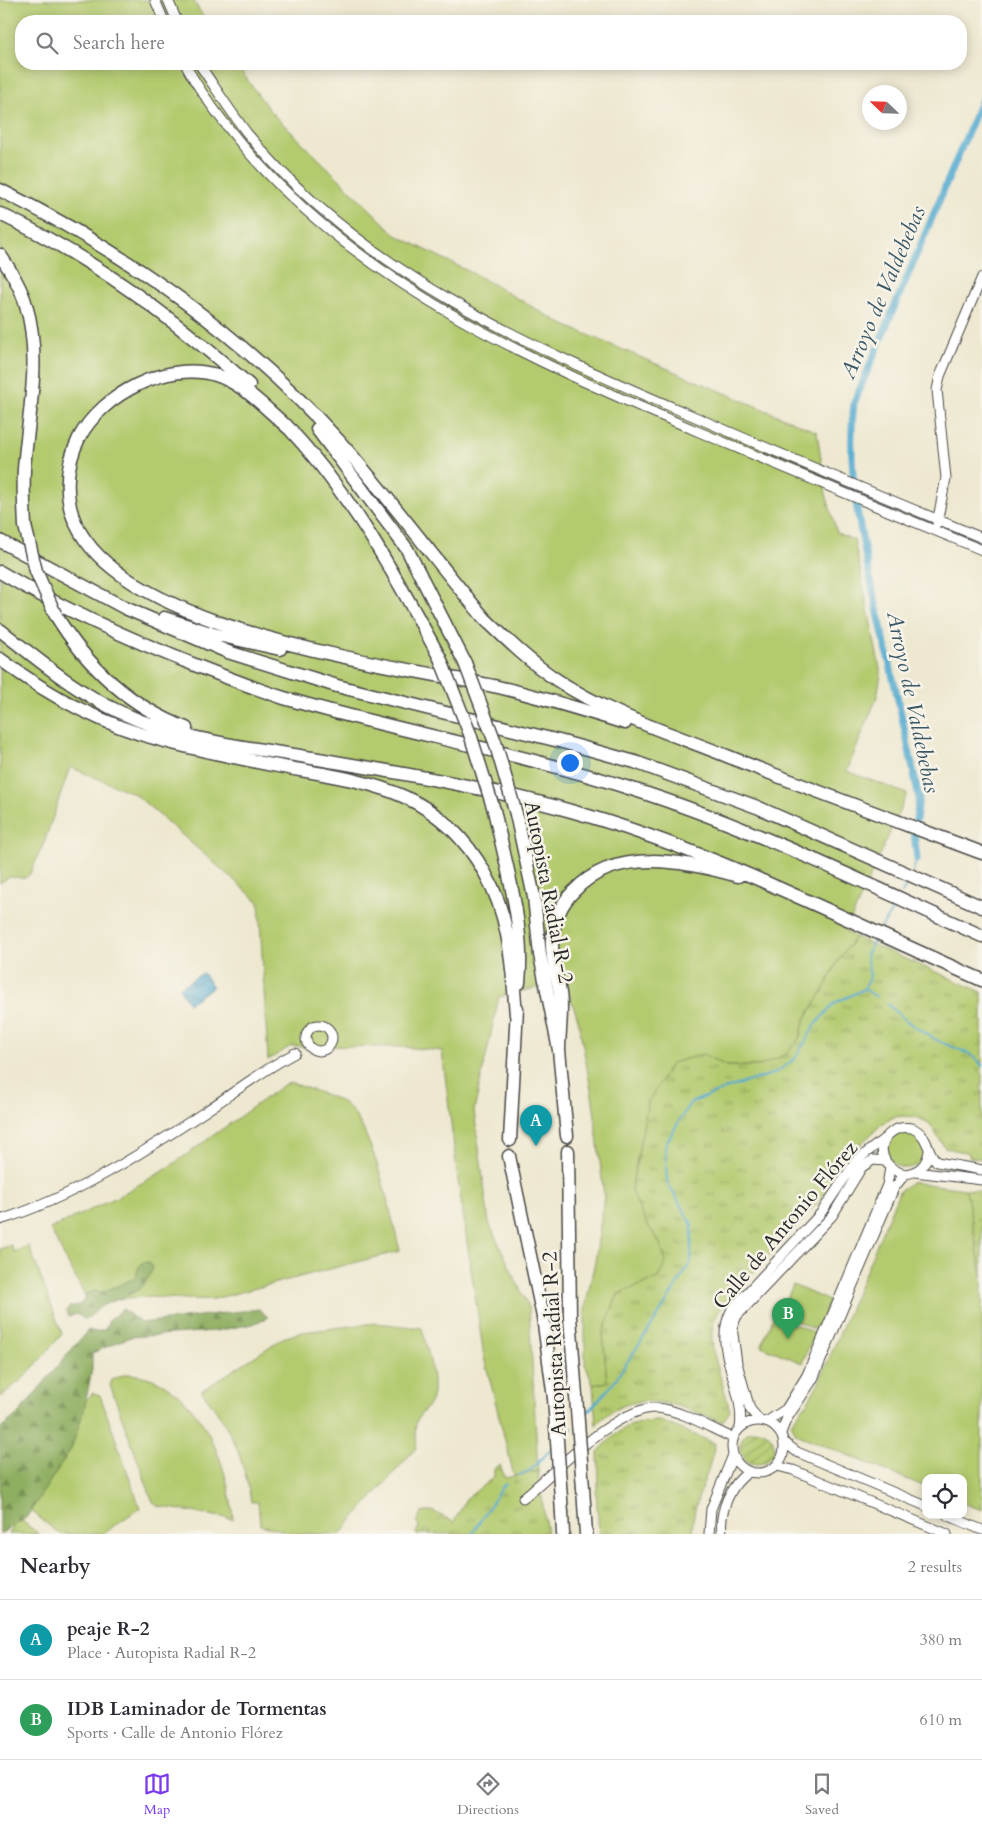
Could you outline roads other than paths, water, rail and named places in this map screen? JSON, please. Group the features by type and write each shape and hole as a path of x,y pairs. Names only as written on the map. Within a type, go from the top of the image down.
{"highway":[{"path":"0,190 53,217 142,270 201,313 254,358 296,396 338,440 486,619 532,662 558,681 601,705 755,768"},
{"path":"0,214 50,240 133,290 190,334 253,389 292,431"},
{"path":"0,255 14,276 26,306 33,346 32,393 24,469 25,526 36,570 55,614 70,639 92,665 116,687 152,713 200,734 274,752"},
{"name":"Autopista Radial R-2","path":"254,358 329,443 407,549 465,663 495,742 516,814 534,897 540,955 559,1050 566,1136"},
{"path":"292,431 245,391 216,375 183,372 149,381 110,404 94,418 80,437 73,453 68,477 73,516 93,548 111,566 139,586 186,609 223,624 275,641 501,688 595,714 755,768 982,853"},
{"name":"Autopista Radial R-2","path":"292,431 354,509 385,557 440,658 470,734 494,810 514,900 521,966 516,1015 510,1140"},
{"path":"0,541 125,608 228,652 337,686 560,741 635,762 757,807 880,860 982,907"},
{"path":"47,567 126,603 213,634 318,657 423,673"},
{"path":"0,572 40,595 130,640 241,683 282,698 410,732 556,767 632,789 703,814 982,936"},
{"path":"0,630 62,680 94,700 125,715 213,743 274,752 468,787 572,811 699,853 982,980"},
{"path":"0,659 46,690 92,715 136,732 212,752 348,777 387,788 420,804 452,829 486,873 505,921 516,1015"},
{"path":"559,1050 560,994 552,959 554,928 565,901 581,883 595,873 625,863 668,862 712,869 792,894"},
{"name":"Autopista Radial R-2","path":"568,1151 570,1317 586,1534"},
{"name":"Autopista Radial R-2","path":"509,1156 543,1317 554,1398 564,1534"}],"street":[{"path":"155,0 161,15"},
{"path":"168,0 174,15"},
{"path":"189,70 211,105 238,140 296,202 342,242 444,312 581,382 982,550"},
{"path":"203,70 248,133 271,159 346,230 405,272 502,330 585,370 822,472 982,538"},
{"path":"940,532 936,519 945,492 946,478 937,390 940,376 982,277"},
{"path":"0,1220 73,1190 132,1160 206,1111 255,1075 295,1052 313,1027 320,1025 329,1030 331,1037 328,1047 319,1051 312,1049 295,1052"},
{"path":"306,1039 312,1049"},
{"path":"709,1534 711,1509 733,1455 733,1438 740,1428 746,1424 763,1421 786,1409 806,1375 887,1185 888,1165 882,1150 886,1138 894,1130 912,1128 925,1136 929,1151 937,1162 982,1170"},
{"name":"Calle de Antonio Flórez","path":"740,1428 741,1412 723,1343 726,1319 732,1309 825,1209 856,1161 886,1138"},
{"path":"915,1172 925,1163 929,1151"},
{"name":"Calle de Antonio Flórez","path":"763,1421 750,1409 737,1363 732,1327 736,1316 832,1216 862,1167 873,1160 888,1165"},
{"path":"888,1165 905,1174 915,1172 982,1180"},
{"path":"733,1455 738,1464 749,1472 764,1473 777,1466 782,1459 782,1438 786,1420 813,1378 894,1188 905,1174"},
{"path":"523,1498 599,1434 620,1418 634,1412 658,1408 733,1438"},
{"path":"763,1421 773,1425 782,1438 797,1452 922,1504"},
{"path":"777,1466 793,1470 947,1534"},
{"path":"722,1534 721,1519 725,1506 735,1485 749,1472"},
{"path":"956,1519 982,1530"}],"water":[{"path":"203,973 213,987 189,1003 179,988"}],"waterway":[{"name":"Arroyo de Valdebebas","path":"917,859 914,833 919,799 859,524 852,452 854,403 982,99"},
{"name":"Arroyo de Valdebebas","path":"913,871 917,859"},
{"name":"Arroyo de Valdebebas","path":"902,893 909,880"},
{"name":"Arroyo de Valdebebas","path":"880,930 897,902"},
{"name":"Arroyo de Valdebebas","path":"583,1417 612,1385 691,1262 692,1225 667,1182 665,1145 690,1103 775,1073 794,1060 815,1025 835,1003 864,989 870,976 866,955 875,938"},
{"path":"864,989 877,997"},
{"path":"888,1004 916,1028 941,1042 973,1056 982,1066"},
{"name":"Arroyo de Valdebebas","path":"562,1439 572,1428"},
{"name":"Arroyo de Valdebebas","path":"519,1475 531,1470 553,1447"},
{"name":"Arroyo de Valdebebas","path":"472,1534 502,1487 506,1484"}],"place":[{"name":"peaje R-2","path":"536,1146"},
{"name":"IDB Laminador de Tormentas","path":"788,1339"}]}
